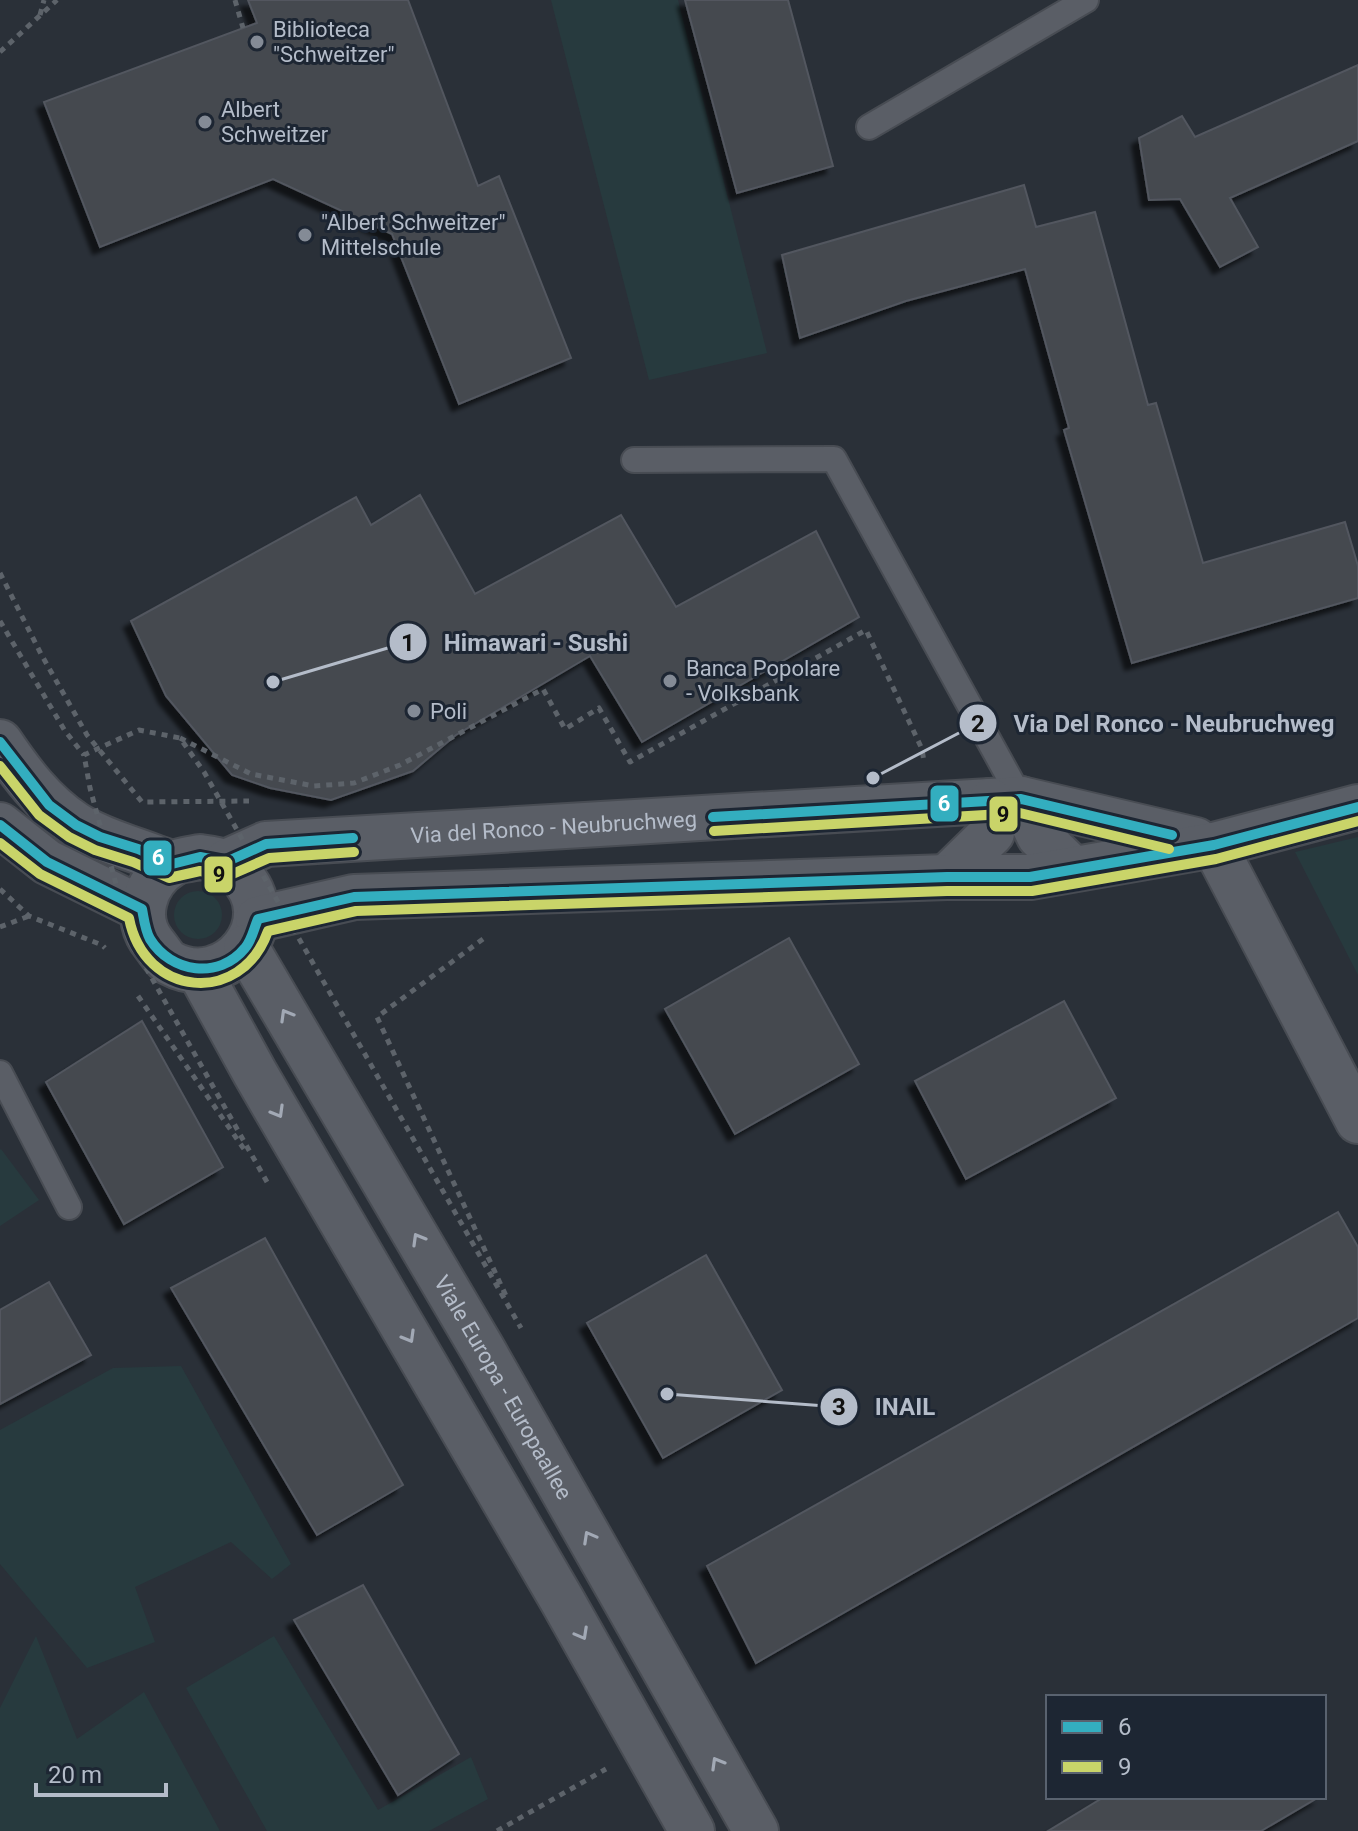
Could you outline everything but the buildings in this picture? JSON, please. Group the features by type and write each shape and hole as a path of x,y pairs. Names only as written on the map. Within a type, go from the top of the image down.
{"street":[{"path":"0,742 49,805 76,825 172,864"},
{"name":"Via del Ronco - Neubruchweg","path":"226,862 266,844 1006,800 1214,845"},
{"path":"947,877 992,833 1006,800 1072,868"},
{"name":"Via del Ronco - Neubruchweg","path":"252,933 354,897 947,877 1030,877 1214,845 1358,807"},
{"path":"0,825 47,862 142,909"},
{"path":"1214,845 1358,1121"},
{"path":"226,862 200,857 172,864 151,884 142,909 149,938 169,962 199,971 224,964 252,933"},
{"name":"Viale Europa - Europaallee","path":"226,862 250,885 252,933 483,1350 756,1831"},
{"path":"199,971 692,1831"}],"lane":[{"path":"869,127 1086,0"},
{"path":"634,460 834,459 1006,800"},
{"path":"0,1073 69,1207"}],"path":[{"path":"39,16 44,0"},
{"path":"0,52 57,0"},
{"path":"235,0 243,28"},
{"path":"0,573 87,735 142,802 256,801"},
{"path":"0,621 65,731 84,755 132,943 267,1182 137,995"},
{"path":"84,755 139,730 180,738 251,774 314,786 354,783 400,765 543,689 565,729 599,708 630,762 866,630 922,749 930,804"},
{"path":"180,738 204,772 521,1328 377,1017 485,937"},
{"path":"0,889 29,916 102,945 111,957"},
{"path":"0,927 29,916"}],"green space":[{"path":"551,0 678,0 767,353 649,380"},
{"path":"1358,837 1358,975 1295,852"},
{"path":"198,891 215,898 222,915 215,932 198,939 181,932 174,915 181,898"},
{"path":"0,1150 39,1200 0,1226"},
{"path":"181,1366 291,1564 272,1579 231,1542 135,1587 155,1642 87,1668 0,1564 0,1430 113,1368"},
{"path":"36,1636 77,1739 144,1692 220,1831 0,1831 0,1708"},
{"path":"274,1636 378,1810 471,1757 488,1799 429,1831 267,1831 186,1688"}],"transit line":[{"name":"6","path":"0,742 49,805 76,825 172,864 200,857 226,862 266,844 353,838"},
{"name":"9","path":"0,766 39,815 69,837 169,878 200,871 228,876 269,858 354,852"},
{"name":"6","path":"713,817 1021,799 1172,835"},
{"name":"6","path":"0,825 47,862 142,909 150,939 170,959 182,965 209,968 222,965 245,948 258,919 354,897 947,877 1030,877 1214,845 1358,807"},
{"name":"9","path":"714,831 1020,813 1169,849"},
{"name":"9","path":"0,843 40,874 129,918 138,944 153,964 172,977 194,983 216,981 237,972 255,956 268,931 356,911 947,891 1032,891 1216,859 1358,821"}],"place":[{"name":"Biblioteca \"Schweitzer\"","path":"257,42"},
{"name":"Albert Schweitzer","path":"205,122"},
{"name":"\"Albert Schweitzer\" Mittelschule","path":"305,235"},
{"name":"Banca Popolare - Volksbank","path":"670,681"},
{"name":"Himawari - Sushi","path":"273,682"},
{"name":"Poli","path":"414,711"},
{"name":"Via Del Ronco - Neubruchweg","path":"873,778"},
{"name":"INAIL","path":"667,1394"}]}
